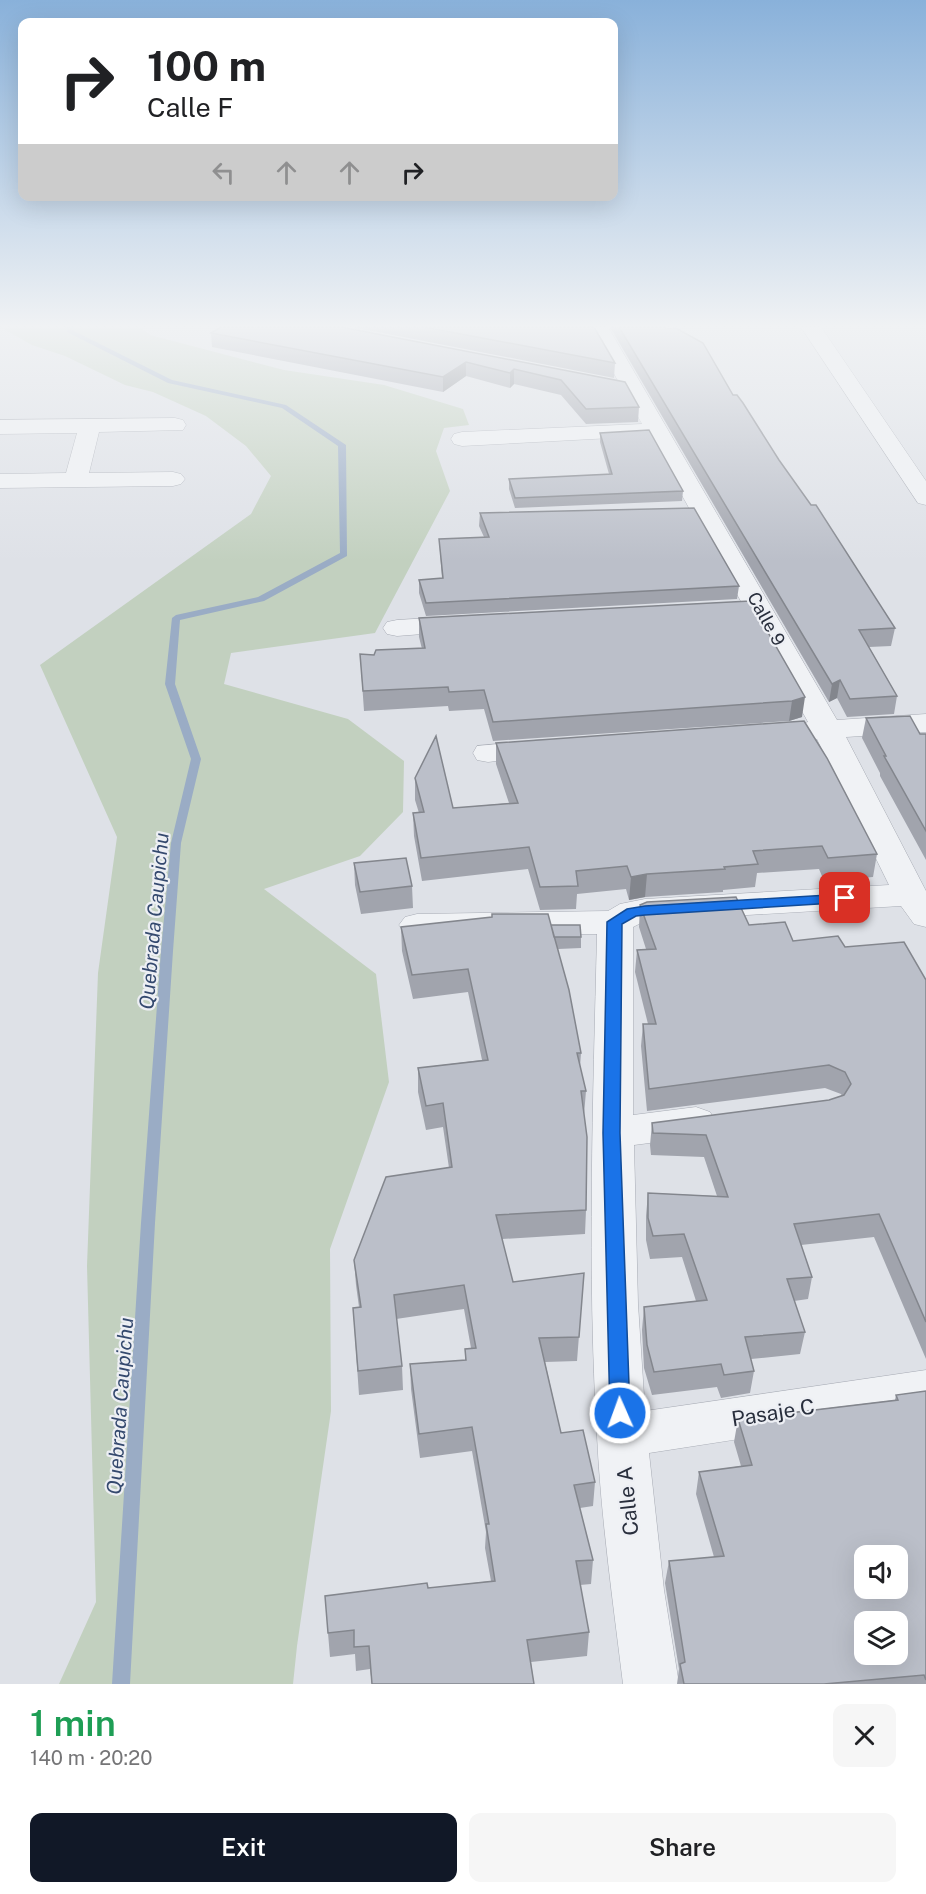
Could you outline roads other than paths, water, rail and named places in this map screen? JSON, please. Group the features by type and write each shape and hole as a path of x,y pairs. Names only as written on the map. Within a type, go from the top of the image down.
{"street":[{"name":"Calle 9","path":"637,406 658,430 692,511 760,608 827,729 919,905"},
{"path":"864,406 926,498"},
{"path":"0,427 175,424"},
{"path":"76,480 90,426"},
{"path":"462,439 658,430"},
{"path":"0,482 173,479"},
{"path":"724,610 760,608"},
{"path":"397,628 490,623"},
{"path":"780,733 926,723"},
{"path":"488,753 570,747"},
{"path":"417,925 615,922 632,912 645,910 919,905"},
{"name":"Calle A","path":"615,922 612,1133 621,1436 644,1643 651,1684"},
{"path":"612,1133 730,1117"},
{"name":"Pasaje C","path":"621,1436 926,1390"}],"waterway":[{"name":"Quebrada Caupichu","path":"121,1684 148,1223 167,951 176,843 196,759 170,684 176,618 261,599 344,554 342,445 282,406"}]}
